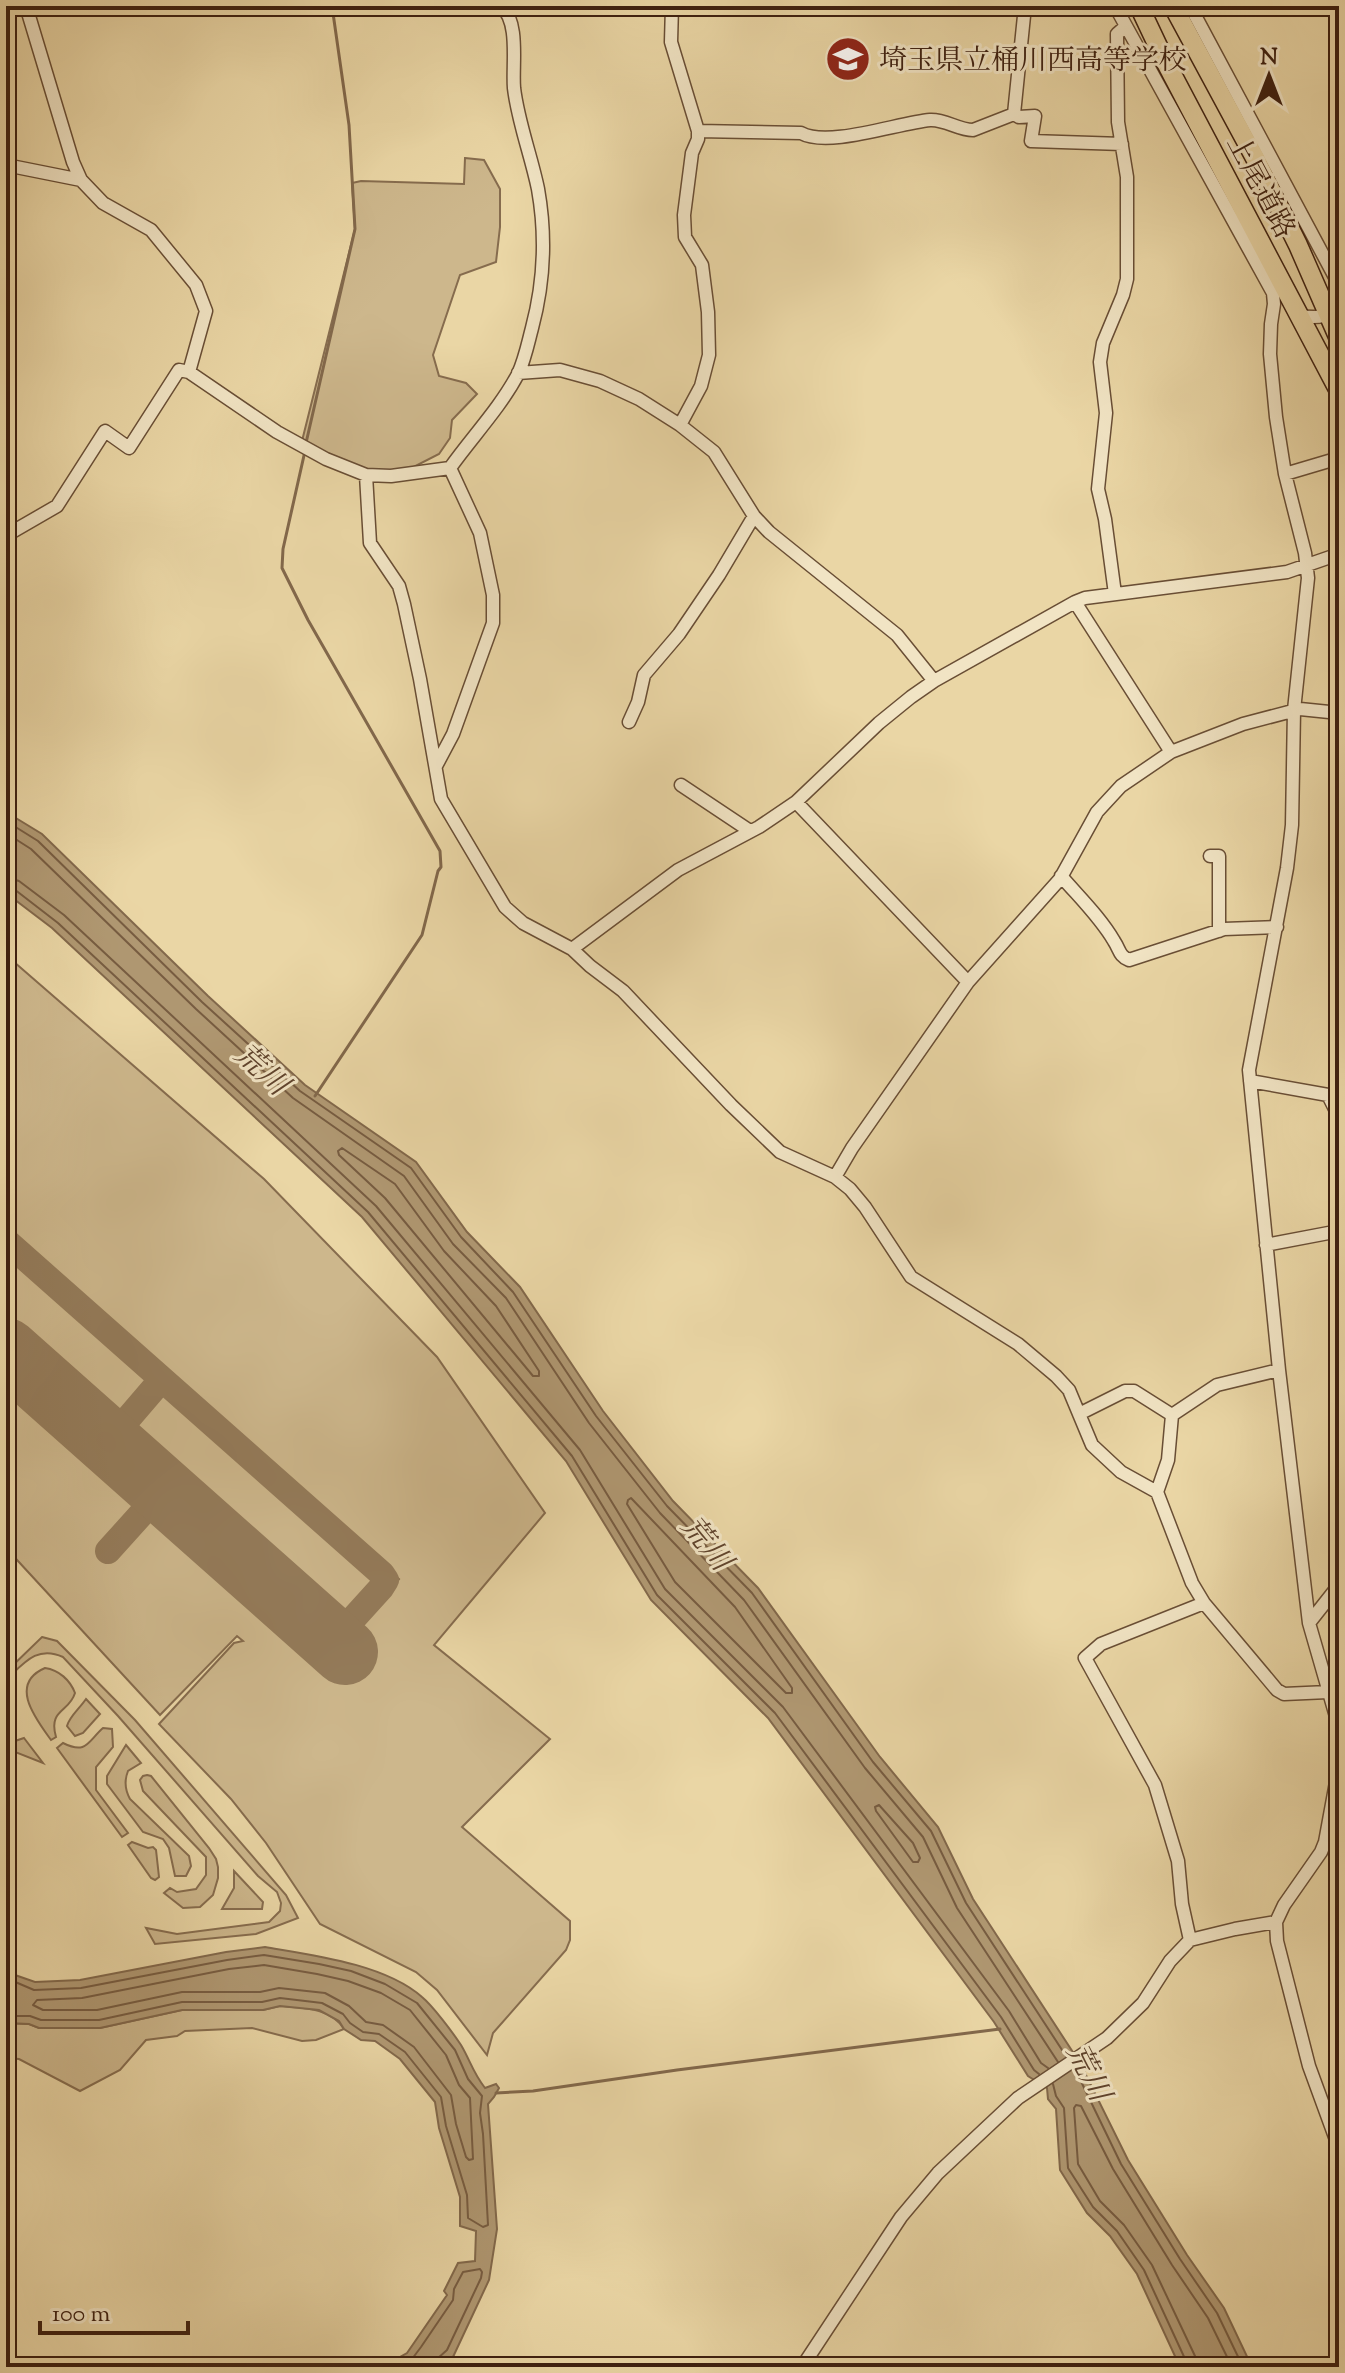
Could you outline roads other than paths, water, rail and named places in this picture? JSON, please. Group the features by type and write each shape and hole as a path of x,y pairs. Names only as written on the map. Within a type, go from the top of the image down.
{"highway":[{"name":"上尾道路","path":"1139,6 1339,391"},
{"name":"上尾道路","path":"1173,6 1255,158 1339,339"}],"street":[{"path":"26,6 81,180 103,203 151,230 196,285 206,311 189,372"},
{"path":"6,528 12,532 57,506 105,431 129,448 179,370 189,372 277,432 326,459 366,475 391,476 450,468 518,373 542,284 538,191 514,89 513,38 507,11 501,6"},
{"path":"672,6 671,42 698,131 684,215 685,237 702,265 709,355 701,386 680,425"},
{"path":"1014,114 1025,6"},
{"path":"1115,6 1273,293 1270,354 1276,417 1285,474 1308,566 1294,710 1292,825 1277,927 1249,1070 1279,1370 1309,1623 1339,1727"},
{"path":"1190,6 1336,279 1338,294 1333,311 1308,318 1298,315"},
{"path":"1115,594 1098,489 1106,413 1100,362 1103,343 1127,279 1127,177 1118,122 1117,34 1125,27"},
{"path":"698,131 801,133 809,138 819,138 865,133 935,119 973,130 1014,114"},
{"path":"1014,114 1019,117 1035,116 1031,141 1122,144"},
{"path":"6,165 81,180"},
{"path":"518,373 560,370 600,381 639,399 680,425 714,452 754,516 769,532 897,635 934,681"},
{"path":"1285,474 1339,458"},
{"path":"436,766 453,734 493,623 493,595 480,533 450,468"},
{"path":"366,475 370,543 399,586 420,679 441,799 505,907 523,923 572,949 623,991 780,1152 835,1177 850,1189 911,1277 1018,1344 1069,1390 1092,1445 1121,1472 1157,1492 1192,1583 1204,1603 1253,1664 1284,1694 1328,1692"},
{"path":"629,722 638,702 644,675 679,634 754,516"},
{"path":"572,949 678,870 796,802 879,723 934,681 1075,602 1085,598 1287,572 1339,554"},
{"path":"1075,602 1171,752"},
{"path":"835,1177 968,982 1061,876 1097,812 1109,797 1171,752 1243,724 1294,710 1339,713"},
{"path":"681,785 750,831"},
{"path":"796,802 968,982"},
{"path":"1210,856 1219,856 1219,931"},
{"path":"1061,876 1125,959 1129,960 1219,931 1277,927"},
{"path":"1250,1081 1328,1095 1336,1111 1339,1111"},
{"path":"1266,1245 1339,1231"},
{"path":"1172,1415 1217,1385 1279,1370"},
{"path":"1079,1414 1125,1391 1134,1391 1172,1415"},
{"path":"1157,1492 1168,1460 1172,1415"},
{"path":"1309,1623 1339,1585"},
{"path":"1190,1940 1182,1904 1178,1861 1155,1785 1085,1658 1101,1644 1204,1603"},
{"path":"1339,1766 1321,1852 1284,1905 1276,1922 1277,1941 1309,2066 1339,2148"},
{"path":"802,2367 901,2217 938,2173 1021,2095 1107,2038 1143,2003 1170,1961 1190,1940 1276,1922"}],"water":[{"name":"荒川","path":"6,812 42,834 208,996 305,1085 416,1162 467,1232 520,1287 603,1411 673,1501 758,1588 880,1757 938,1827 973,1899 1080,2063 1128,2160 1224,2308 1252,2367 1180,2367 1137,2274 1110,2236 1087,2213 1060,2170 1056,2109 1048,2099 1047,2088 1028,2076 994,2022 768,1718 651,1600 566,1461 362,1217 52,928 6,893"},
{"path":"265,1947 347,1963 388,1976 407,1986 427,2001 448,2027 485,2088 496,2084 499,2088 488,2104 497,2229 489,2280 453,2357 439,2367 382,2367 407,2353 447,2295 444,2291 458,2263 475,2261 476,2231 460,2226 460,2197 439,2128 435,2102 400,2059 375,2041 361,2040 344,2029 339,2021 319,2010 280,2006 263,2010 182,2010 100,2028 39,2028 29,2024 6,2023 6,1968 35,1982 80,1980"}],"waterway":[{"path":"306,443 355,229 349,125 332,6"},
{"path":"305,451 283,549 282,568 308,620 440,851 441,867 422,935 315,1096"},
{"path":"496,2093 533,2091 1000,2029"}],"place":[{"name":"埼玉県立桶川西高等学校","path":"848,59"}]}
